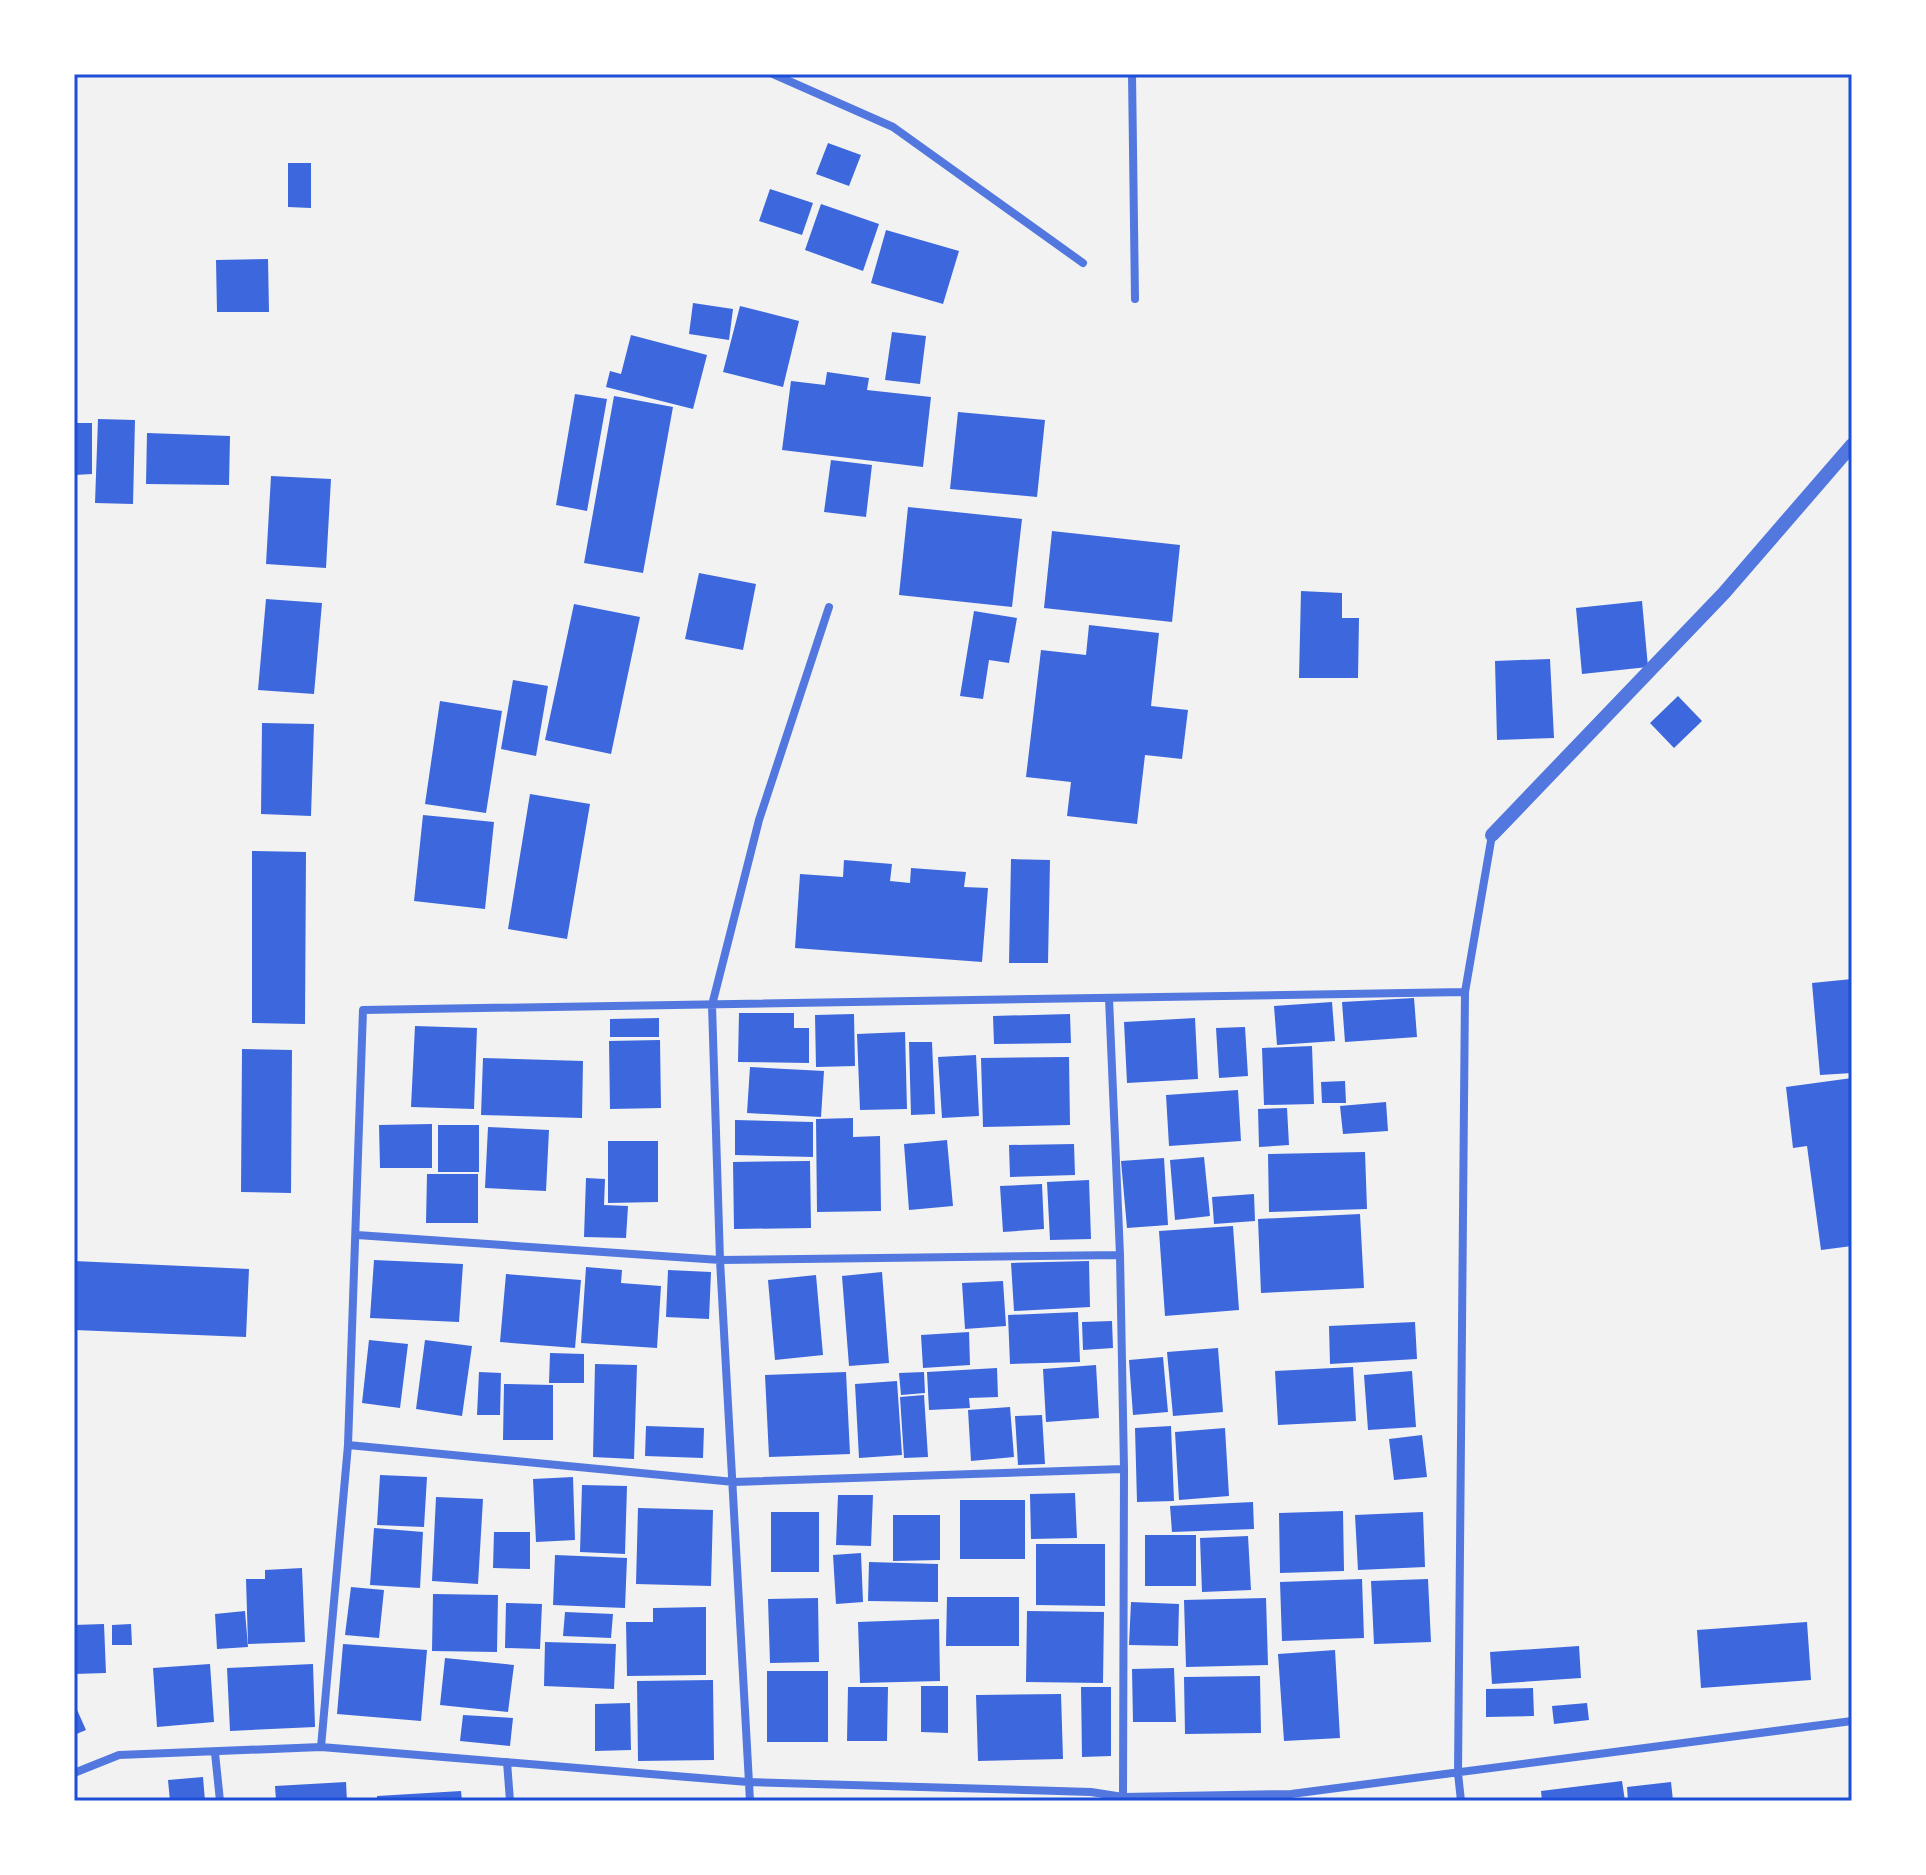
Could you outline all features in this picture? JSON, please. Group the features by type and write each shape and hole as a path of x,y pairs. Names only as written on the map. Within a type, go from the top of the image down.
{"street":[{"path":"773,74 893,127 1083,263"},
{"path":"1132,74 1135,299"},
{"path":"1461,1801 1458,1773 1465,992 1492,835 1724,593 1852,445"},
{"path":"750,1801 720,1260 712,1005 759,820 829,607"},
{"path":"321,1747 348,1445 363,1010 1465,992"},
{"path":"1109,998 1120,1255 1124,1469 1123,1797"},
{"path":"357,1235 720,1260 1120,1255"},
{"path":"348,1445 734,1482 1124,1469"},
{"path":"74,1773 119,1755 321,1747 748,1782 1090,1797 1292,1797 1852,1721"},
{"path":"215,1753 220,1801"},
{"path":"507,1762 510,1801"}],"building":[{"path":"828,143 861,155 849,186 816,174"},
{"path":"288,163 311,163 311,208 288,207"},
{"path":"770,189 813,203 802,235 759,221"},
{"path":"821,204 879,224 863,271 805,250"},
{"path":"886,230 959,251 943,304 871,283"},
{"path":"268,259 269,312 217,312 216,260"},
{"path":"693,303 733,309 729,340 689,334"},
{"path":"740,306 799,321 783,387 723,372"},
{"path":"892,332 926,336 920,384 885,380"},
{"path":"631,335 707,355 693,409 606,387 610,371 621,374"},
{"path":"827,372 869,378 867,390 931,397 923,467 782,450 791,381 825,385"},
{"path":"575,394 607,399 587,511 556,505"},
{"path":"614,396 673,407 643,573 584,563"},
{"path":"958,412 1045,420 1037,497 950,489"},
{"path":"98,419 135,420 133,504 95,503"},
{"path":"74,423 92,423 92,474 74,475"},
{"path":"147,433 230,436 229,485 146,484"},
{"path":"831,460 872,465 866,517 824,512"},
{"path":"271,476 331,479 326,568 266,564"},
{"path":"908,507 1022,519 1012,607 899,595"},
{"path":"1052,531 1180,545 1172,622 1044,608"},
{"path":"699,573 756,584 743,650 685,639"},
{"path":"1301,591 1342,593 1342,618 1359,618 1358,678 1299,678"},
{"path":"266,599 322,603 314,694 258,690"},
{"path":"1642,601 1648,667 1582,674 1576,608"},
{"path":"574,604 640,617 611,754 545,740"},
{"path":"974,611 1017,618 1009,663 989,660 983,699 960,696"},
{"path":"1089,625 1159,633 1151,706 1188,710 1182,759 1145,755 1137,824 1067,816 1071,782 1026,777 1041,650 1086,655"},
{"path":"1550,659 1554,738 1497,740 1495,661"},
{"path":"513,680 548,686 536,756 501,749"},
{"path":"1678,696 1702,721 1674,748 1650,723"},
{"path":"440,701 502,711 486,813 425,804"},
{"path":"262,723 314,724 311,816 261,814"},
{"path":"530,794 590,804 567,939 508,929"},
{"path":"423,815 494,822 485,909 414,901"},
{"path":"252,851 306,852 305,1024 252,1023"},
{"path":"1011,859 1050,860 1048,963 1009,963"},
{"path":"844,860 892,864 890,881 910,883 911,868 966,872 964,887 988,888 982,962 795,948 800,874 843,877"},
{"path":"1852,979 1852,1073 1820,1075 1812,983"},
{"path":"1414,998 1417,1037 1345,1042 1342,1002"},
{"path":"1332,1002 1335,1041 1277,1045 1274,1006"},
{"path":"739,1013 794,1013 794,1028 809,1028 809,1063 738,1062"},
{"path":"854,1014 855,1066 816,1067 815,1015"},
{"path":"1070,1014 1071,1043 994,1044 993,1016"},
{"path":"659,1018 659,1037 610,1037 610,1019"},
{"path":"1195,1018 1198,1079 1127,1083 1124,1022"},
{"path":"415,1026 477,1028 474,1109 411,1107"},
{"path":"1245,1027 1248,1076 1219,1078 1216,1028"},
{"path":"905,1032 907,1109 860,1110 857,1034"},
{"path":"660,1040 661,1108 610,1109 609,1041"},
{"path":"909,1042 932,1042 935,1114 911,1115"},
{"path":"1312,1046 1314,1104 1264,1105 1262,1048"},
{"path":"242,1049 292,1050 291,1193 241,1192"},
{"path":"976,1055 979,1116 942,1118 938,1057"},
{"path":"1069,1057 1070,1125 983,1127 981,1058"},
{"path":"483,1058 583,1061 582,1118 481,1115"},
{"path":"750,1067 824,1071 821,1117 747,1113"},
{"path":"1852,1078 1852,1246 1821,1250 1807,1146 1793,1148 1786,1087"},
{"path":"1345,1081 1346,1103 1322,1103 1321,1082"},
{"path":"1238,1090 1241,1141 1169,1146 1166,1095"},
{"path":"1386,1102 1388,1131 1343,1134 1340,1106"},
{"path":"1287,1108 1289,1145 1259,1147 1258,1109"},
{"path":"853,1118 853,1137 880,1136 881,1211 817,1212 816,1119"},
{"path":"735,1120 813,1122 813,1157 735,1155"},
{"path":"432,1124 432,1168 380,1168 379,1125"},
{"path":"438,1125 479,1125 479,1172 438,1172"},
{"path":"488,1127 549,1130 546,1191 485,1188"},
{"path":"947,1140 953,1206 909,1210 904,1144"},
{"path":"608,1141 658,1141 658,1202 608,1203"},
{"path":"1074,1144 1075,1175 1010,1177 1009,1145"},
{"path":"1365,1152 1367,1209 1269,1212 1268,1154"},
{"path":"1204,1157 1210,1216 1175,1220 1170,1160"},
{"path":"1164,1158 1168,1225 1127,1228 1121,1161"},
{"path":"810,1161 811,1228 734,1229 733,1162"},
{"path":"427,1174 478,1174 478,1223 426,1223"},
{"path":"586,1178 605,1179 604,1205 628,1206 626,1238 584,1237"},
{"path":"1089,1180 1091,1239 1050,1240 1047,1182"},
{"path":"1042,1184 1044,1229 1003,1232 1000,1186"},
{"path":"1254,1194 1255,1221 1214,1224 1212,1197"},
{"path":"1360,1214 1364,1288 1261,1293 1258,1219"},
{"path":"1233,1226 1239,1310 1165,1316 1159,1231"},
{"path":"374,1260 463,1264 459,1322 370,1318"},
{"path":"74,1261 249,1269 246,1337 74,1330"},
{"path":"1089,1261 1090,1307 1014,1311 1011,1263"},
{"path":"586,1267 622,1270 621,1283 661,1286 657,1348 581,1343"},
{"path":"668,1270 711,1272 709,1319 666,1317"},
{"path":"882,1272 889,1363 849,1366 842,1276"},
{"path":"506,1274 581,1280 575,1348 500,1342"},
{"path":"816,1275 823,1355 775,1360 768,1280"},
{"path":"1003,1281 1006,1326 965,1329 962,1283"},
{"path":"1078,1312 1080,1362 1010,1364 1008,1315"},
{"path":"1112,1321 1113,1348 1083,1350 1082,1322"},
{"path":"1415,1322 1417,1359 1330,1364 1329,1326"},
{"path":"969,1332 970,1365 923,1368 921,1335"},
{"path":"369,1340 408,1344 400,1408 362,1403"},
{"path":"425,1340 472,1346 462,1416 416,1409"},
{"path":"1218,1348 1223,1412 1173,1416 1167,1352"},
{"path":"550,1353 584,1354 584,1383 549,1383"},
{"path":"1163,1357 1168,1412 1133,1415 1129,1360"},
{"path":"595,1364 637,1365 634,1459 593,1457"},
{"path":"1096,1365 1099,1418 1046,1422 1043,1369"},
{"path":"1353,1367 1356,1421 1278,1425 1275,1371"},
{"path":"997,1368 998,1397 969,1398 970,1408 929,1410 927,1372"},
{"path":"1412,1371 1416,1427 1368,1430 1364,1375"},
{"path":"479,1372 501,1373 500,1415 477,1415"},
{"path":"846,1372 850,1454 769,1457 765,1375"},
{"path":"924,1372 925,1393 901,1395 899,1373"},
{"path":"897,1381 902,1455 859,1458 855,1384"},
{"path":"504,1384 553,1385 553,1440 503,1440"},
{"path":"924,1395 928,1457 904,1458 900,1397"},
{"path":"1010,1407 1014,1457 971,1461 968,1410"},
{"path":"1042,1415 1045,1464 1018,1465 1015,1416"},
{"path":"646,1426 704,1428 703,1458 645,1456"},
{"path":"1171,1426 1174,1501 1137,1502 1135,1428"},
{"path":"1225,1428 1229,1496 1179,1500 1175,1432"},
{"path":"1422,1435 1427,1477 1394,1480 1389,1439"},
{"path":"380,1475 427,1477 424,1527 377,1525"},
{"path":"573,1477 575,1540 536,1542 533,1479"},
{"path":"582,1485 627,1486 625,1554 580,1552"},
{"path":"1075,1493 1077,1538 1031,1539 1030,1494"},
{"path":"838,1495 873,1495 871,1546 836,1545"},
{"path":"436,1497 483,1499 478,1584 432,1581"},
{"path":"960,1500 1025,1500 1025,1559 960,1559"},
{"path":"1253,1502 1254,1529 1172,1532 1170,1506"},
{"path":"638,1508 713,1510 711,1586 636,1584"},
{"path":"1343,1511 1344,1571 1280,1573 1279,1513"},
{"path":"771,1512 819,1512 819,1572 771,1572"},
{"path":"1423,1512 1425,1567 1358,1570 1355,1515"},
{"path":"893,1515 940,1515 940,1560 893,1561"},
{"path":"374,1528 423,1532 420,1588 370,1585"},
{"path":"494,1532 530,1532 530,1569 493,1568"},
{"path":"1145,1535 1196,1535 1196,1586 1145,1586"},
{"path":"1248,1536 1251,1590 1202,1592 1200,1538"},
{"path":"1036,1544 1105,1544 1105,1606 1036,1605"},
{"path":"861,1553 863,1602 836,1604 833,1555"},
{"path":"555,1555 627,1558 625,1608 553,1605"},
{"path":"869,1562 938,1564 938,1602 868,1601"},
{"path":"302,1568 305,1642 248,1644 246,1579 265,1579 265,1570"},
{"path":"1362,1579 1364,1638 1282,1641 1280,1582"},
{"path":"1428,1579 1431,1642 1374,1644 1371,1581"},
{"path":"351,1587 384,1590 379,1638 345,1635"},
{"path":"433,1594 498,1595 497,1652 432,1651"},
{"path":"947,1597 1019,1597 1019,1646 946,1646"},
{"path":"818,1598 819,1662 770,1663 768,1599"},
{"path":"1266,1598 1268,1665 1186,1667 1184,1600"},
{"path":"1131,1602 1179,1604 1178,1646 1129,1645"},
{"path":"506,1603 542,1604 540,1649 505,1648"},
{"path":"706,1607 706,1675 627,1676 626,1622 653,1622 653,1608"},
{"path":"245,1611 248,1647 217,1649 215,1614"},
{"path":"1027,1611 1104,1612 1103,1683 1026,1682"},
{"path":"565,1612 613,1614 611,1638 563,1636"},
{"path":"939,1619 940,1681 860,1683 858,1622"},
{"path":"1807,1622 1811,1680 1701,1688 1697,1630"},
{"path":"104,1624 106,1673 74,1674 74,1625"},
{"path":"131,1624 132,1645 112,1645 112,1625"},
{"path":"545,1642 616,1644 614,1689 544,1686"},
{"path":"343,1644 427,1650 421,1721 337,1714"},
{"path":"1579,1646 1581,1678 1492,1684 1490,1652"},
{"path":"1335,1650 1340,1738 1284,1741 1278,1654"},
{"path":"445,1658 514,1665 508,1712 440,1705"},
{"path":"210,1664 214,1722 157,1727 153,1668"},
{"path":"313,1664 315,1727 230,1731 227,1668"},
{"path":"1174,1668 1176,1722 1133,1722 1132,1669"},
{"path":"767,1671 828,1671 828,1742 767,1742"},
{"path":"1260,1676 1261,1733 1185,1734 1184,1677"},
{"path":"713,1680 714,1760 638,1761 637,1681"},
{"path":"921,1686 948,1686 948,1733 921,1732"},
{"path":"848,1687 888,1687 887,1741 847,1741"},
{"path":"1081,1687 1111,1687 1111,1756 1082,1757"},
{"path":"1533,1688 1534,1716 1486,1717 1486,1689"},
{"path":"1061,1694 1063,1759 978,1761 976,1695"},
{"path":"74,1703 86,1730 74,1735"},
{"path":"630,1703 631,1750 595,1751 595,1704"},
{"path":"1587,1703 1589,1720 1554,1724 1552,1706"},
{"path":"463,1715 513,1718 510,1746 460,1741"},
{"path":"203,1777 205,1801 170,1801 168,1780"},
{"path":"1622,1781 1625,1801 1542,1801 1541,1791"},
{"path":"346,1782 347,1801 276,1801 275,1786"},
{"path":"1671,1782 1673,1801 1628,1801 1627,1787"},
{"path":"461,1791 462,1801 377,1801 377,1796"}]}
